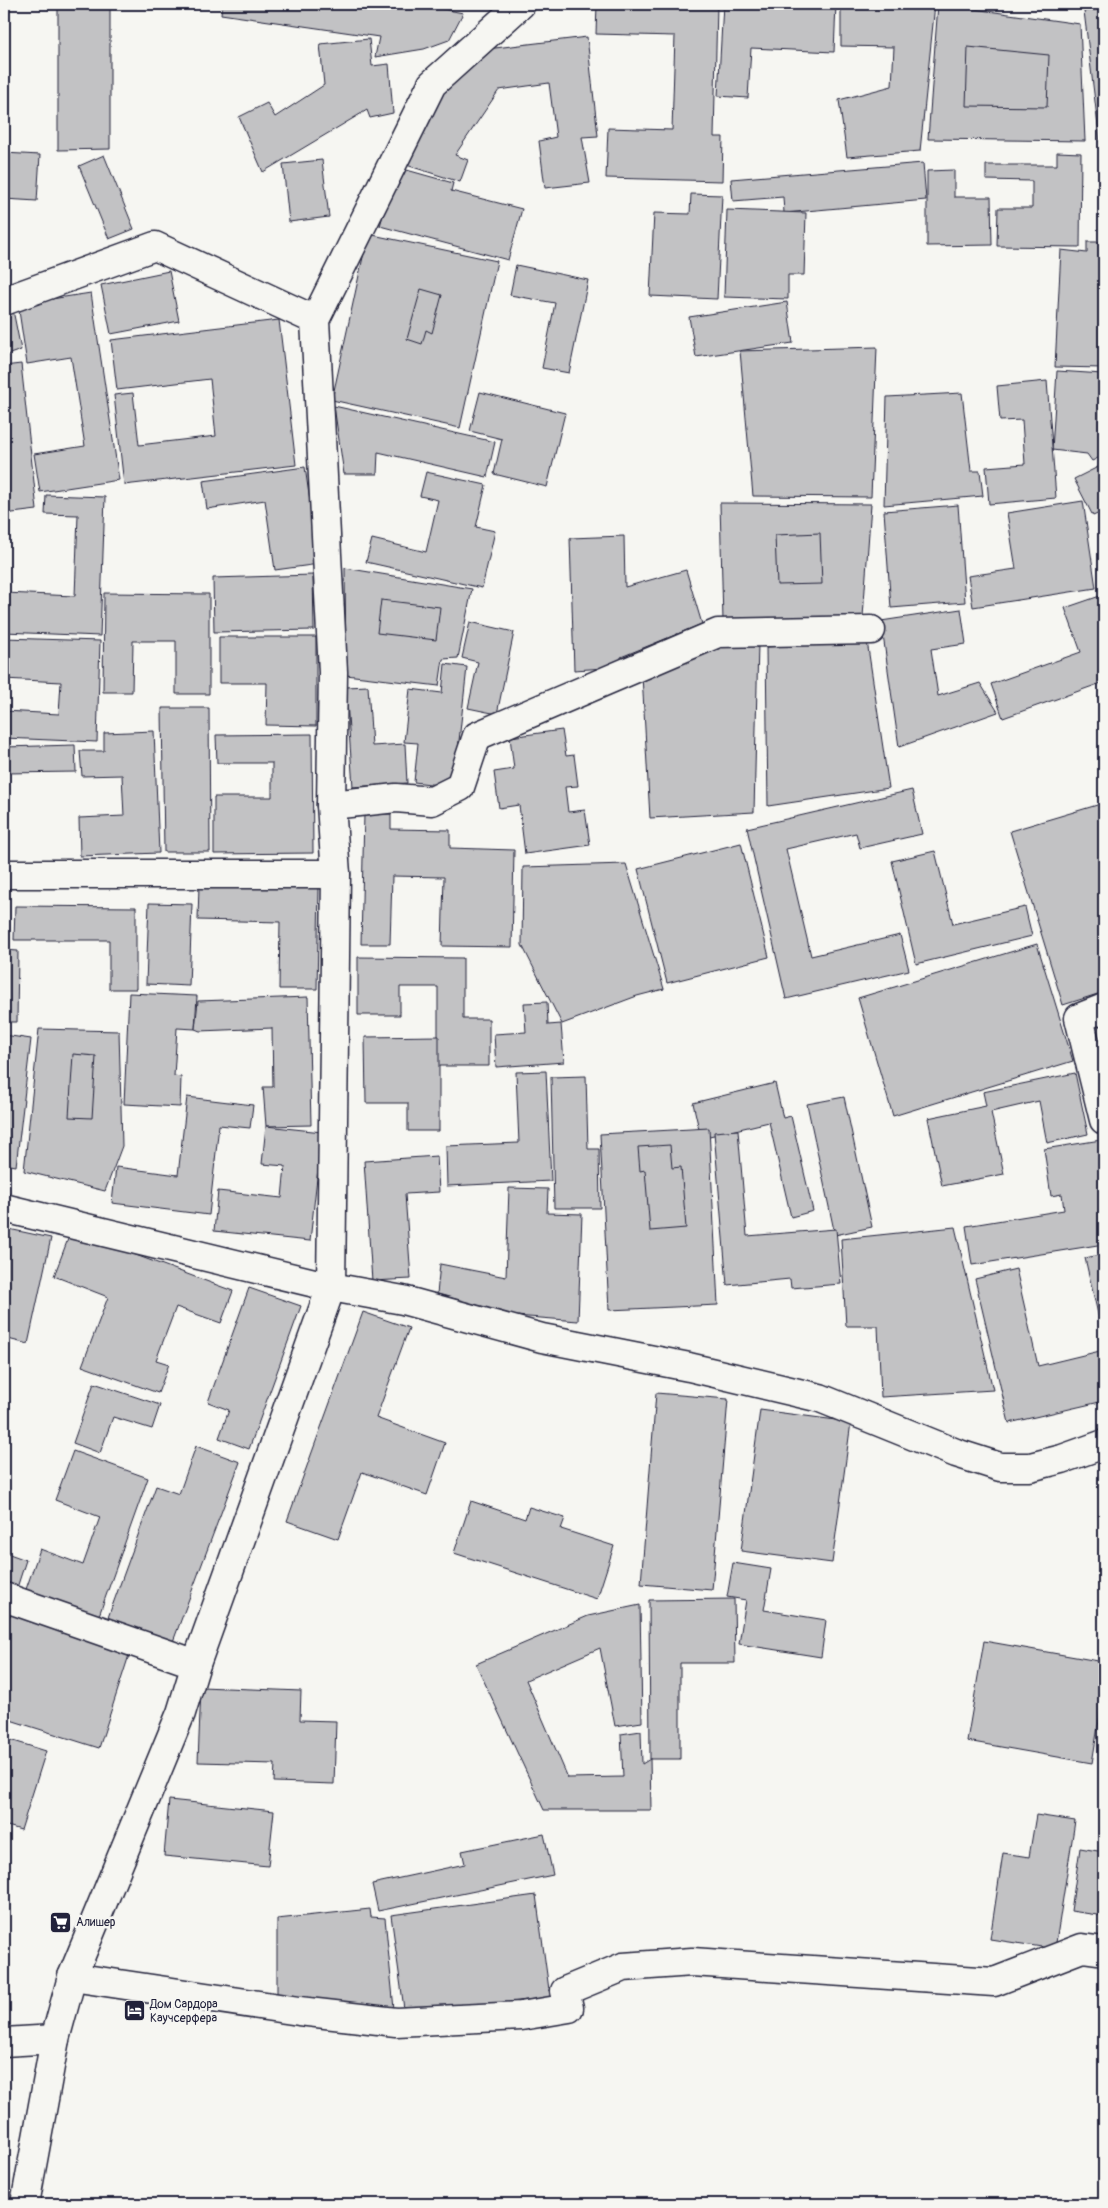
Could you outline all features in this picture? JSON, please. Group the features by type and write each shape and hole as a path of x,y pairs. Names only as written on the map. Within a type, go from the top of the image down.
{"street":[{"path":"25,2204 55,2039 72,1977 180,1713 331,1287 336,874 331,804 333,672 315,320 432,84 521,4"},
{"path":"4,301 155,246 315,320"},
{"path":"331,804 396,798 432,801 460,787 477,736 718,633 871,630"},
{"path":"4,874 336,874"},
{"path":"1104,1008 1079,1018 1104,1120"},
{"path":"4,1208 331,1287 403,1300 542,1338 689,1367 820,1398 956,1453 1000,1467 1030,1467 1062,1459 1104,1444"},
{"path":"4,1597 196,1664"},
{"path":"72,1977 300,2011 396,2022 522,2016 569,2008 565,1991 623,1967 692,1962 994,1982 1082,1948 1104,1952"},
{"path":"4,2042 55,2039"}],"building":[{"path":"58,4 110,4 110,149 58,150"},
{"path":"222,4 418,4 463,13 449,40 424,49 375,57 379,37 221,14"},
{"path":"597,4 717,4 714,137 723,137 722,181 606,178 608,128 672,130 675,36 596,34"},
{"path":"723,4 836,4 834,52 751,48 748,98 718,96"},
{"path":"841,4 935,4 920,151 847,157 839,100 892,86 894,47 841,46"},
{"path":"938,4 1080,24 1085,141 928,139"},
{"path":"1104,9 1104,143 1100,143 1084,11"},
{"path":"587,37 598,136 582,137 590,183 545,188 539,141 556,137 549,83 499,90 455,155 468,160 460,182 400,163 470,51"},
{"path":"369,39 372,66 389,64 393,113 370,118 367,110 263,172 239,117 267,103 275,117 324,85 320,44"},
{"path":"968,47 1049,55 1047,107 966,106"},
{"path":"1057,152 1081,153 1080,247 997,246 998,208 1032,208 1032,181 986,180 986,165 1057,165"},
{"path":"4,153 40,155 37,201 4,199"},
{"path":"104,155 134,229 109,239 79,166"},
{"path":"322,160 329,217 289,222 283,164"},
{"path":"923,163 926,200 784,213 783,197 733,201 731,179"},
{"path":"396,167 453,183 451,191 522,209 508,260 380,226"},
{"path":"954,170 954,197 991,197 992,245 927,246 927,171"},
{"path":"691,194 722,195 717,299 650,296 654,213 690,214"},
{"path":"727,210 806,213 804,275 788,275 788,299 724,297"},
{"path":"368,234 497,261 460,428 332,400"},
{"path":"1087,242 1104,242 1104,368 1055,367 1061,250 1087,253"},
{"path":"516,265 588,280 569,373 542,368 555,303 510,295"},
{"path":"169,271 179,321 111,334 101,285"},
{"path":"421,289 442,295 432,333 426,330 422,344 407,339"},
{"path":"91,293 119,480 40,492 34,454 85,446 71,357 27,364 18,304"},
{"path":"787,302 793,343 696,357 689,317"},
{"path":"12,305 21,350 4,356 4,308"},
{"path":"279,320 296,465 124,485 114,395 133,393 139,445 216,436 210,379 117,390 111,340"},
{"path":"877,347 871,497 753,496 740,351"},
{"path":"21,364 37,510 4,514 4,366"},
{"path":"1057,371 1103,374 1104,455 1092,461 1087,454 1052,450"},
{"path":"1047,381 1056,498 989,504 986,467 1025,464 1022,420 1000,421 997,386"},
{"path":"480,392 565,413 547,487 494,474 502,439 470,431"},
{"path":"962,393 971,471 980,471 983,496 884,505 887,397"},
{"path":"334,406 495,442 487,477 378,452 377,474 344,474"},
{"path":"1104,464 1104,511 1093,516 1074,479"},
{"path":"305,467 319,564 275,570 265,500 207,509 203,481"},
{"path":"426,472 486,485 476,527 495,531 482,588 366,562 372,539 426,552 438,500 420,496"},
{"path":"46,495 105,497 100,636 4,632 4,593 75,596 78,515 45,514"},
{"path":"1083,501 1096,588 973,607 968,576 1016,569 1007,513"},
{"path":"720,503 871,504 863,617 723,621"},
{"path":"958,505 965,602 891,608 884,511"},
{"path":"820,533 822,584 777,585 775,535"},
{"path":"624,536 625,587 686,570 702,624 621,657 621,667 574,670 570,538"},
{"path":"345,568 472,589 458,658 443,659 439,686 346,675"},
{"path":"313,575 314,630 214,632 213,578"},
{"path":"104,593 209,594 209,694 176,694 176,641 133,641 132,692 103,692"},
{"path":"1100,596 1104,608 1104,682 1003,718 991,684 1081,652 1065,608"},
{"path":"381,600 440,607 436,640 377,633"},
{"path":"961,609 966,644 931,649 938,696 980,683 998,712 899,747 881,621"},
{"path":"470,622 514,632 497,714 468,708 478,662 462,658"},
{"path":"219,637 316,637 316,726 266,725 267,683 219,683"},
{"path":"4,638 100,641 97,742 4,738 4,711 59,714 61,682 4,679"},
{"path":"867,641 889,788 768,806 766,647"},
{"path":"758,643 754,812 650,818 642,675 713,645"},
{"path":"445,664 467,667 454,787 414,782 418,743 404,742 410,689 442,693"},
{"path":"368,686 372,746 405,744 407,783 353,787 346,687"},
{"path":"162,708 209,708 210,852 164,852"},
{"path":"562,730 566,756 574,755 578,786 565,787 568,812 585,810 590,845 525,854 519,805 499,808 494,772 514,769 510,737"},
{"path":"154,731 159,853 80,856 79,818 124,816 122,775 82,776 80,751 104,751 104,733"},
{"path":"312,734 313,853 214,854 214,797 272,797 272,763 217,763 216,735"},
{"path":"75,745 76,772 5,773 6,853 4,853 4,747"},
{"path":"912,790 922,834 860,848 856,833 786,849 811,956 900,935 909,970 786,999 747,828"},
{"path":"1104,803 1104,992 1063,1005 1010,831"},
{"path":"364,814 391,814 391,829 450,830 450,848 514,850 512,947 442,946 444,877 392,876 390,944 361,944"},
{"path":"741,843 769,957 667,983 638,869"},
{"path":"935,851 953,924 1025,907 1032,936 916,964 892,861"},
{"path":"626,864 664,989 637,996 562,1024 522,945 523,867"},
{"path":"199,885 319,886 317,989 279,989 280,922 198,920"},
{"path":"149,903 192,904 189,986 146,984"},
{"path":"15,906 136,907 136,989 109,989 109,940 14,940"},
{"path":"1037,944 1073,1061 893,1116 858,998"},
{"path":"4,950 18,951 17,1022 4,1022"},
{"path":"358,957 463,958 463,1019 489,1019 489,1066 438,1066 438,987 400,987 400,1015 358,1015"},
{"path":"129,993 197,996 195,1029 177,1028 174,1076 181,1077 180,1107 124,1104"},
{"path":"308,997 311,1125 266,1126 263,1087 273,1087 272,1028 200,1031 195,1029 198,1001"},
{"path":"547,1002 548,1025 561,1024 564,1062 496,1067 494,1034 526,1032 524,1003"},
{"path":"39,1029 119,1031 122,1146 105,1191 24,1171"},
{"path":"4,1035 31,1039 16,1166 4,1164"},
{"path":"439,1036 439,1131 408,1131 408,1103 366,1103 365,1037"},
{"path":"73,1054 96,1056 92,1118 69,1117"},
{"path":"546,1071 551,1181 447,1186 446,1146 519,1143 516,1072"},
{"path":"1075,1073 1088,1134 1047,1143 1039,1101 991,1112 1004,1174 942,1186 928,1118 986,1106 983,1092"},
{"path":"586,1076 588,1149 599,1149 600,1208 554,1208 551,1077"},
{"path":"775,1083 783,1118 791,1116 813,1211 791,1217 769,1122 701,1138 693,1103"},
{"path":"187,1097 253,1105 250,1128 219,1125 209,1215 112,1203 116,1167 178,1175"},
{"path":"844,1097 872,1227 835,1235 807,1104"},
{"path":"266,1126 322,1132 310,1241 214,1231 218,1191 282,1198 285,1166 262,1164"},
{"path":"709,1128 718,1305 609,1310 600,1134"},
{"path":"738,1130 747,1236 836,1229 841,1284 791,1288 790,1279 727,1285 714,1132"},
{"path":"1101,1140 1104,1163 1104,1244 972,1265 966,1226 1064,1210 1062,1194 1051,1196 1044,1149"},
{"path":"670,1145 672,1168 681,1167 686,1228 650,1231 645,1170 640,1171 638,1147"},
{"path":"437,1156 439,1192 405,1194 411,1279 372,1281 364,1161"},
{"path":"509,1188 548,1189 547,1213 582,1214 578,1321 516,1316 437,1294 440,1264 506,1277"},
{"path":"955,1227 993,1390 881,1397 878,1326 846,1326 841,1239"},
{"path":"4,1228 51,1238 28,1344 4,1338"},
{"path":"71,1231 233,1291 221,1323 176,1307 156,1360 169,1364 158,1393 82,1366 108,1297 54,1276"},
{"path":"1104,1254 1104,1340 1085,1258"},
{"path":"1016,1269 1038,1366 1104,1350 1104,1401 1009,1423 975,1279"},
{"path":"249,1288 301,1306 249,1449 219,1438 229,1410 208,1402"},
{"path":"363,1312 409,1328 376,1418 445,1443 427,1495 362,1472 338,1539 287,1521"},
{"path":"94,1383 160,1405 152,1429 113,1417 100,1453 73,1443"},
{"path":"656,1393 728,1399 712,1590 641,1584"},
{"path":"760,1410 851,1422 832,1563 741,1551"},
{"path":"196,1446 240,1462 171,1647 106,1623 156,1486 179,1494"},
{"path":"73,1451 148,1478 97,1621 24,1595 40,1549 83,1565 100,1517 55,1500"},
{"path":"471,1501 525,1519 529,1507 565,1518 561,1529 614,1546 597,1599 454,1553"},
{"path":"4,1552 26,1560 15,1594 4,1590"},
{"path":"733,1563 771,1569 764,1610 826,1620 821,1657 739,1644 746,1600 727,1597"},
{"path":"734,1599 735,1663 680,1663 680,1759 650,1759 649,1600"},
{"path":"640,1605 642,1722 615,1726 600,1648 526,1680 568,1778 623,1777 621,1734 641,1731 642,1764 650,1759 651,1810 544,1810 476,1664 588,1616"},
{"path":"4,1609 131,1649 99,1748 4,1718"},
{"path":"984,1641 1104,1662 1104,1690 1092,1763 967,1741"},
{"path":"201,1687 301,1691 300,1720 336,1721 334,1784 274,1782 275,1764 198,1762"},
{"path":"4,1738 46,1751 21,1830 4,1825"},
{"path":"169,1800 274,1811 268,1866 164,1856"},
{"path":"1036,1815 1075,1821 1055,1949 990,1939 1003,1853 1029,1857"},
{"path":"544,1834 553,1875 378,1911 372,1884 465,1864 462,1851"},
{"path":"1080,1848 1104,1852 1104,1916 1071,1911"},
{"path":"536,1895 550,1997 405,2016 391,1915"},
{"path":"370,1909 371,1917 385,1918 394,2009 277,1994 277,1919"}],"place":[{"name":"Алишер","path":"60,1922"},
{"name":"Дом Сардора Каучсерфера","path":"134,2011"}]}
